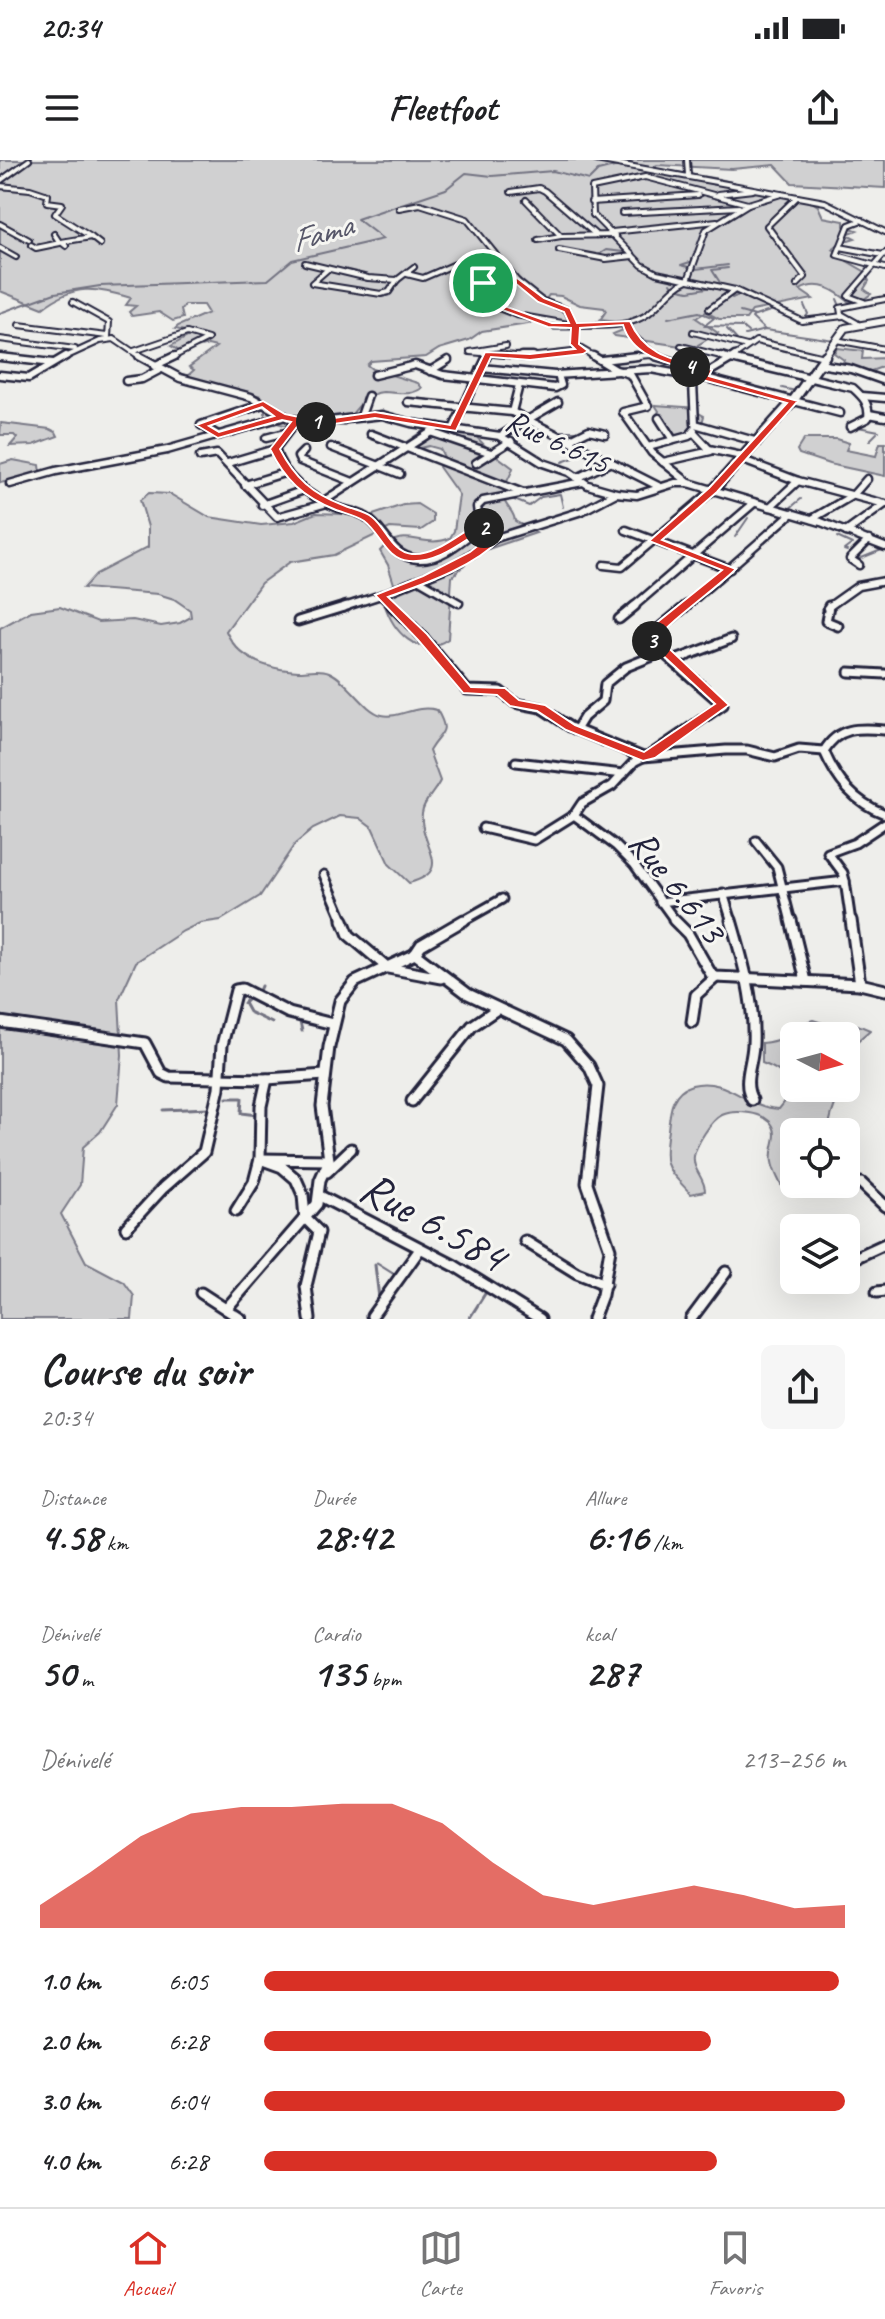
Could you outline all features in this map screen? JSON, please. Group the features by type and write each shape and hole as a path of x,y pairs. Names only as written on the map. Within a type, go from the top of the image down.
{"street":[{"path":"0,184 29,160"},
{"path":"596,160 833,204 885,232"},
{"path":"687,160 690,165 688,175"},
{"path":"748,204 645,177 592,188 591,202 593,215 633,256 657,273 735,290 802,321 843,316 857,323"},
{"path":"0,184 48,195 47,202 62,204 55,214 100,244"},
{"path":"511,192 539,188 545,191 596,235"},
{"path":"591,202 763,190"},
{"path":"517,281 483,283 461,293 551,325 627,323 647,315 688,280 706,230 748,204 783,194"},
{"path":"797,197 767,226 777,233 791,263 805,277 797,285"},
{"path":"526,200 561,236"},
{"path":"399,208 420,204 467,219 517,281 541,300 567,310 574,325 575,344 616,370 632,375 648,406 622,412 648,447 689,483"},
{"path":"622,213 742,208"},
{"path":"862,220 849,225 837,255 885,268"},
{"path":"538,240 717,221"},
{"path":"0,224 41,247 91,237"},
{"path":"54,234 64,244"},
{"path":"840,247 884,254 848,296 864,302"},
{"path":"0,248 16,257"},
{"path":"559,250 606,259 633,256"},
{"path":"407,274 423,278 460,262 496,257"},
{"path":"305,263 368,278 397,280"},
{"path":"328,269 312,283 381,294 389,292 397,280 414,267"},
{"path":"709,309 735,290"},
{"path":"843,316 840,308 885,299"},
{"path":"73,302 109,322 107,336"},
{"path":"604,565 622,567 713,490 793,401 845,328 857,323 885,321"},
{"path":"627,323 630,333 650,351 650,355"},
{"path":"19,325 107,336 157,367 191,383 226,388 263,404 282,417"},
{"path":"693,332 747,346"},
{"path":"126,381 142,379 157,367 208,339 187,333 134,351"},
{"path":"0,339 77,350"},
{"path":"0,375 29,378 77,350 114,339"},
{"path":"836,340 885,349"},
{"path":"869,378 869,375 851,369 756,341 693,383 694,433 702,445 713,450 744,458 798,481 885,504"},
{"path":"506,346 470,351 530,357 583,351"},
{"path":"681,346 810,378 857,384 869,378 885,381"},
{"path":"453,429 488,354"},
{"path":"599,360 650,355 709,372"},
{"path":"0,357 53,363"},
{"path":"430,371 448,360"},
{"path":"374,375 415,365 476,380 558,387 561,385 558,375"},
{"path":"481,368 558,375 651,369 840,413"},
{"path":"857,384 869,414"},
{"path":"512,412 519,385"},
{"path":"361,416 368,396"},
{"path":"862,396 885,398"},
{"path":"408,402 512,412 660,487"},
{"path":"500,436 558,402"},
{"path":"218,435 201,425 263,404"},
{"path":"850,427 869,414 885,417"},
{"name":"Rue 6.615","path":"282,417 334,421 382,415 500,436 543,463 616,493 637,495 660,487 689,483 884,544"},
{"path":"10,484 56,471 167,450 282,417"},
{"path":"659,418 673,440"},
{"path":"228,463 275,449 297,420"},
{"path":"695,424 758,442"},
{"path":"200,457 217,454 262,505 279,518 325,502 378,464 439,427"},
{"path":"569,440 589,430 605,434"},
{"path":"266,438 287,432"},
{"path":"430,432 491,453"},
{"path":"648,447 694,433"},
{"path":"371,434 523,493"},
{"path":"476,463 511,441"},
{"path":"331,447 400,474"},
{"path":"275,449 287,472 304,490 325,502 368,518 396,552 412,559 424,559 438,553 482,525"},
{"path":"663,462 713,450"},
{"path":"304,451 298,457 300,461 353,482"},
{"path":"496,538 482,525 477,513 483,501 580,480 611,462"},
{"path":"245,485 287,472"},
{"path":"812,519 853,495 867,479"},
{"path":"770,507 798,481"},
{"path":"262,505 304,490"},
{"path":"298,621 421,581 474,554 496,538 582,511 616,493"},
{"path":"619,619 754,503"},
{"path":"846,532 885,504"},
{"path":"483,828 534,840 574,815 582,803 612,786 635,761 723,705 651,639 655,630 687,607 792,513"},
{"path":"626,530 730,569"},
{"path":"859,565 850,559 869,540"},
{"path":"421,581 459,603"},
{"path":"838,626 826,621 827,607 858,586 885,581"},
{"path":"381,595 423,637 467,690 500,691 515,703 541,708 576,730 647,756 737,750 775,757 799,749 824,751"},
{"path":"673,661 731,639"},
{"path":"576,730 584,717 603,701 605,684 626,667 663,652"},
{"path":"849,672 885,674"},
{"path":"824,751 830,740 844,729 885,730"},
{"path":"824,751 834,775 853,798 885,816 855,843 828,853 843,873 860,984"},
{"path":"516,762 623,774"},
{"name":"Rue 6.613","path":"574,815 616,846 634,864 660,902 688,934 707,968 716,977 860,984 885,990"},
{"path":"756,841 771,857 783,886 806,981"},
{"path":"324,875 349,935 388,968 443,978"},
{"path":"660,902 843,881"},
{"path":"723,893 743,954 753,1045 746,1089 752,1100"},
{"name":"Rue 6.584","path":"502,899 421,945 415,954 355,982 346,992 333,1024 325,1075 322,1106 329,1160 320,1180 320,1196 478,1280 540,1319"},
{"path":"415,954 443,978 497,1009 539,1023 563,1036 580,1050 598,1086 587,1183 610,1249 605,1284 593,1319"},
{"path":"692,1022 699,985 716,977"},
{"path":"126,1228 163,1188 204,1152 219,1078 222,1045 236,990 242,989 289,1013 333,1024"},
{"path":"412,1101 472,1026 497,1009"},
{"path":"0,1022 139,1041 149,1046 165,1076 267,1079 325,1075"},
{"path":"236,1211 254,1182 260,1159 261,1106 267,1079"},
{"path":"320,1180 351,1149"},
{"path":"260,1159 329,1160"},
{"path":"260,1159 283,1165 298,1181 305,1193 305,1218 319,1232 309,1263 304,1299 310,1319"},
{"path":"861,1183 885,1206"},
{"path":"226,1309 314,1210 320,1196"},
{"path":"525,1241 577,1273 605,1284"},
{"path":"860,1256 885,1244"},
{"path":"373,1318 420,1249"},
{"path":"691,1319 726,1272"},
{"path":"201,1293 241,1319"}],"shaded area":[{"path":"0,160 885,160 885,188 792,183 775,165 732,169 657,165 652,168 719,179 810,201 818,206 823,217 844,221 844,226 857,230 847,234 855,238 832,249 849,256 847,261 864,271 869,281 864,289 871,294 860,302 849,302 833,290 814,286 800,290 813,299 752,311 746,319 719,319 706,312 696,318 718,333 698,345 700,349 615,336 613,334 623,330 618,322 600,320 606,311 604,308 580,305 561,296 549,295 544,302 566,310 574,328 572,330 554,330 540,319 528,324 482,331 469,340 439,349 426,357 371,361 367,365 372,369 418,383 422,388 408,393 377,393 355,410 344,426 293,426 265,417 265,400 261,396 185,378 194,370 189,367 216,347 208,345 181,352 171,346 189,336 190,332 175,329 178,326 208,313 203,305 185,305 181,310 183,318 173,321 159,312 132,316 129,312 136,306 126,305 131,298 96,290 65,294 43,308 0,291"},
{"path":"837,348 863,351 862,359 885,358 885,366 871,371 841,367 844,360 834,353"},
{"path":"655,405 698,408 697,412 704,416 700,430 677,436 661,426 655,417 659,411"},
{"path":"1,423 50,429 58,436 34,445 10,446 17,438 14,435 0,435"},
{"path":"467,427 489,450 513,468 503,498 515,521 536,533 476,553 452,577 448,639 437,645 416,644 400,632 384,603 395,587 380,551 397,539 440,541 450,538 454,531 459,495 439,467 444,457 440,449 429,446 386,456 424,430"},
{"path":"804,439 836,439 849,443 846,450 876,456 880,443 885,443 885,476 799,454 797,450"},
{"path":"13,460 40,465 41,474 0,483 0,464"},
{"path":"149,493 170,494 209,517 261,525 294,522 316,513 373,515 403,505 417,504 433,514 433,522 421,530 390,528 334,555 290,562 261,583 226,631 246,656 265,665 287,670 329,672 369,708 382,715 421,709 437,710 444,728 429,751 440,781 422,813 433,864 423,878 409,883 389,864 372,827 360,818 340,816 313,829 295,844 260,896 221,920 200,923 183,931 136,962 119,999 122,1055 118,1104 100,1132 83,1147 80,1185 61,1214 86,1262 124,1282 134,1296 132,1319 0,1319 0,628 31,611 60,607 98,622 133,620 161,626 180,623 191,617 190,610 174,599 158,594 83,588 96,574 148,547 148,527 140,500"},
{"path":"860,1026 870,1030 860,1039"},
{"path":"780,1039 780,1073 762,1063 762,1043"},
{"path":"704,1083 715,1085 757,1104 779,1109 784,1102 836,1102 830,1118 780,1118 780,1183 771,1157 775,1130 769,1121 750,1113 722,1115 701,1140 694,1161 705,1191 691,1194 671,1172 666,1160 670,1116 676,1097 685,1088"}],"waterway":[{"name":"Fama","path":"625,165 634,160"},
{"name":"Fama","path":"0,313 55,293 100,286 268,280 292,260 383,239 357,219 446,189 466,173 492,176 553,171 589,180 598,171 618,166"},
{"path":"595,257 606,250 624,252"},
{"path":"693,261 681,265 696,269 728,265"},
{"path":"721,284 712,270 728,268"},
{"path":"671,283 674,288 689,291 713,287"},
{"path":"732,298 741,294"},
{"path":"837,299 840,306"},
{"path":"804,305 808,314 805,318"},
{"path":"740,312 755,316 773,310"},
{"path":"668,318 699,312 714,318 704,326"},
{"path":"754,316 752,318 765,330"},
{"path":"705,326 742,327 748,332"},
{"path":"727,329 737,340"},
{"path":"745,335 765,330"},
{"path":"765,330 834,340 840,330"},
{"path":"806,356 820,359"},
{"path":"782,388 796,391"},
{"path":"869,409 885,414"},
{"path":"858,427 879,431"},
{"path":"555,431 580,431"},
{"path":"869,441 877,433"},
{"path":"561,440 570,447 576,447"},
{"path":"562,462 582,455 581,450"},
{"path":"512,499 529,506 541,497 560,494 563,507"},
{"path":"789,509 801,499"},
{"path":"735,537 748,518"},
{"path":"758,540 771,527"},
{"path":"837,537 852,544 844,550 847,551"},
{"path":"859,559 884,549"},
{"path":"258,993 261,986"},
{"path":"249,998 244,1003 249,1012 272,1023"},
{"path":"300,1022 302,1031"},
{"path":"227,1098 242,1098 241,1113 257,1115"},
{"path":"163,1110 209,1108"},
{"path":"377,1263 396,1275"},
{"path":"375,1265 379,1298"},
{"path":"469,1319 488,1289"}],"route":[{"path":"483,283 461,293 551,325 574,326 627,323 625,325 630,333 650,351 650,355 709,372 702,377 793,401 743,460 654,541 730,569 655,630 651,639 723,705 650,755 643,757 570,727 541,708 515,703 500,691 467,690 423,637 381,595 427,579 474,554 496,538 482,525 456,544 429,557 407,558 396,552 368,518 327,503 304,490 287,472 275,449 297,420 282,417 218,435 201,425 263,404 282,417 304,421 334,421 375,415 453,429 488,354 530,357 583,351 575,344 576,329 574,326 567,310 541,300 517,281 483,283"}]}
